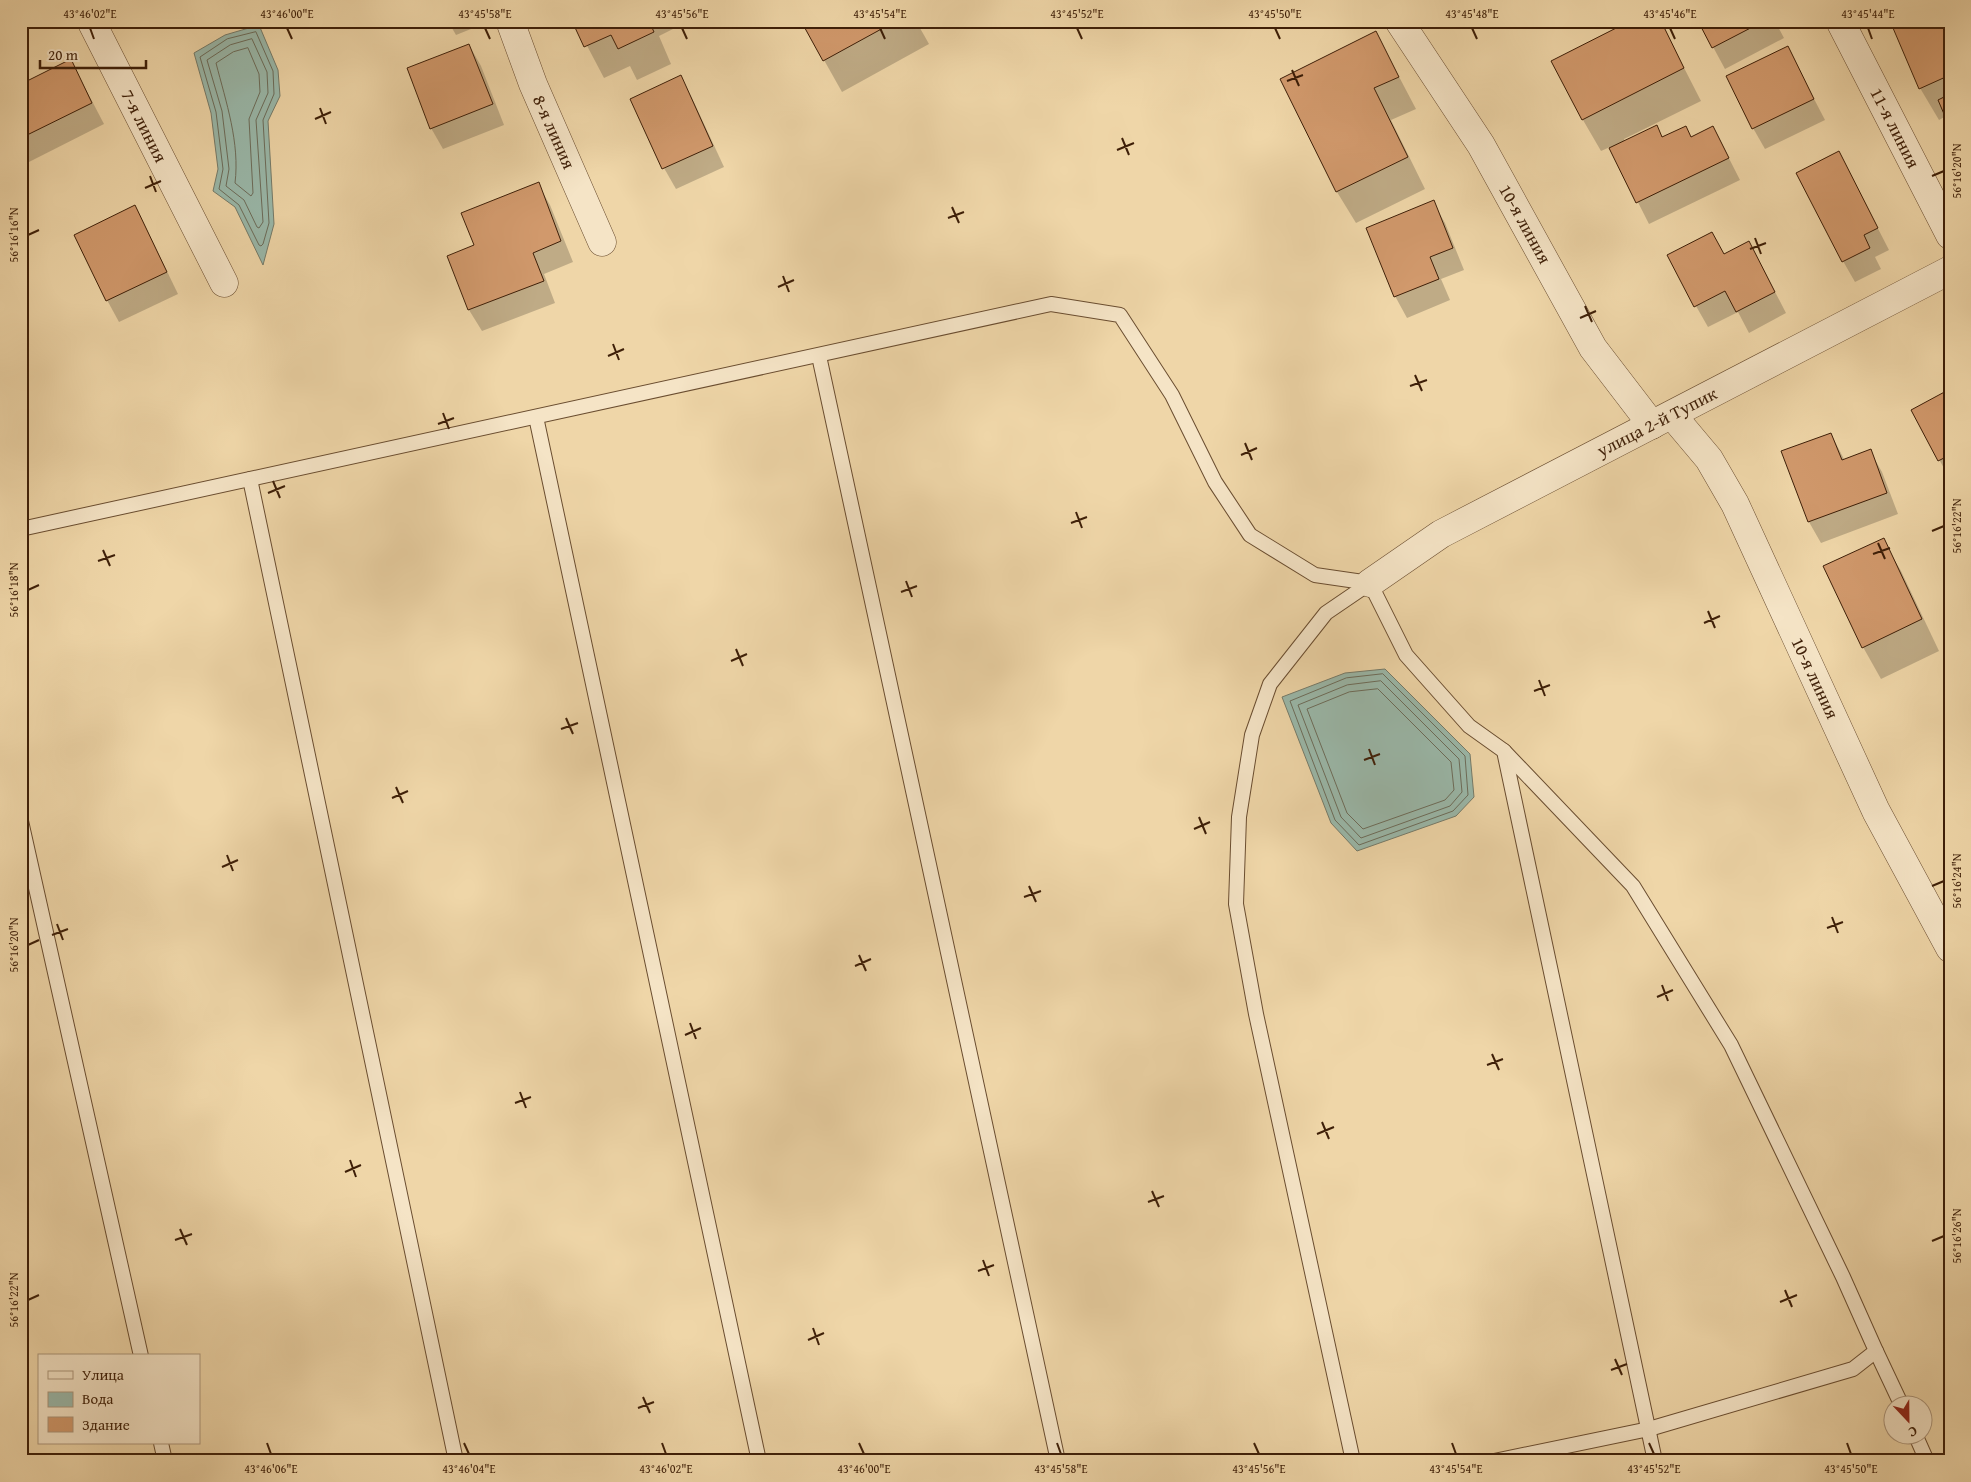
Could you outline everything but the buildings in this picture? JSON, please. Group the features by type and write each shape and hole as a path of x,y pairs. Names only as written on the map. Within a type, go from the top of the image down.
{"street":[{"name":"7-я линия","path":"91,21 224,283"},
{"name":"8-я линия","path":"510,21 533,84 602,242"},
{"name":"10-я линия","path":"1399,21 1481,145 1593,348 1662,420 1709,459 1735,504 1876,811 1950,948"},
{"name":"11-я линия","path":"1840,21 1950,235"},
{"name":"улица 2-й Тупик","path":"1370,582 1441,534 1950,270"}],"lane":[{"path":"21,529 1051,304 1120,315 1172,395 1215,482 1250,535 1315,575 1370,582"},
{"path":"819,356 1058,1461"},
{"path":"536,417 759,1461"},
{"path":"250,479 456,1461"},
{"path":"1370,582 1406,655 1469,726 1504,751 1634,886 1731,1045 1843,1277 1896,1394"},
{"path":"1353,1461 1256,1014 1236,904 1239,817 1252,735 1270,684 1326,613 1370,582"},
{"path":"1504,751 1655,1461"},
{"path":"21,821 141,1354"},
{"path":"1494,1461 1649,1429 1853,1369 1876,1351"},
{"path":"161,1444 165,1461"},
{"path":"1919,1444 1927,1461"}],"water":[{"path":"259,25 278,70 280,96 268,121 274,224 263,265 235,207 213,191 218,169 211,113 194,53 225,35"},
{"path":"1385,669 1470,754 1474,797 1456,816 1357,851 1331,823 1282,697 1345,673"}]}
